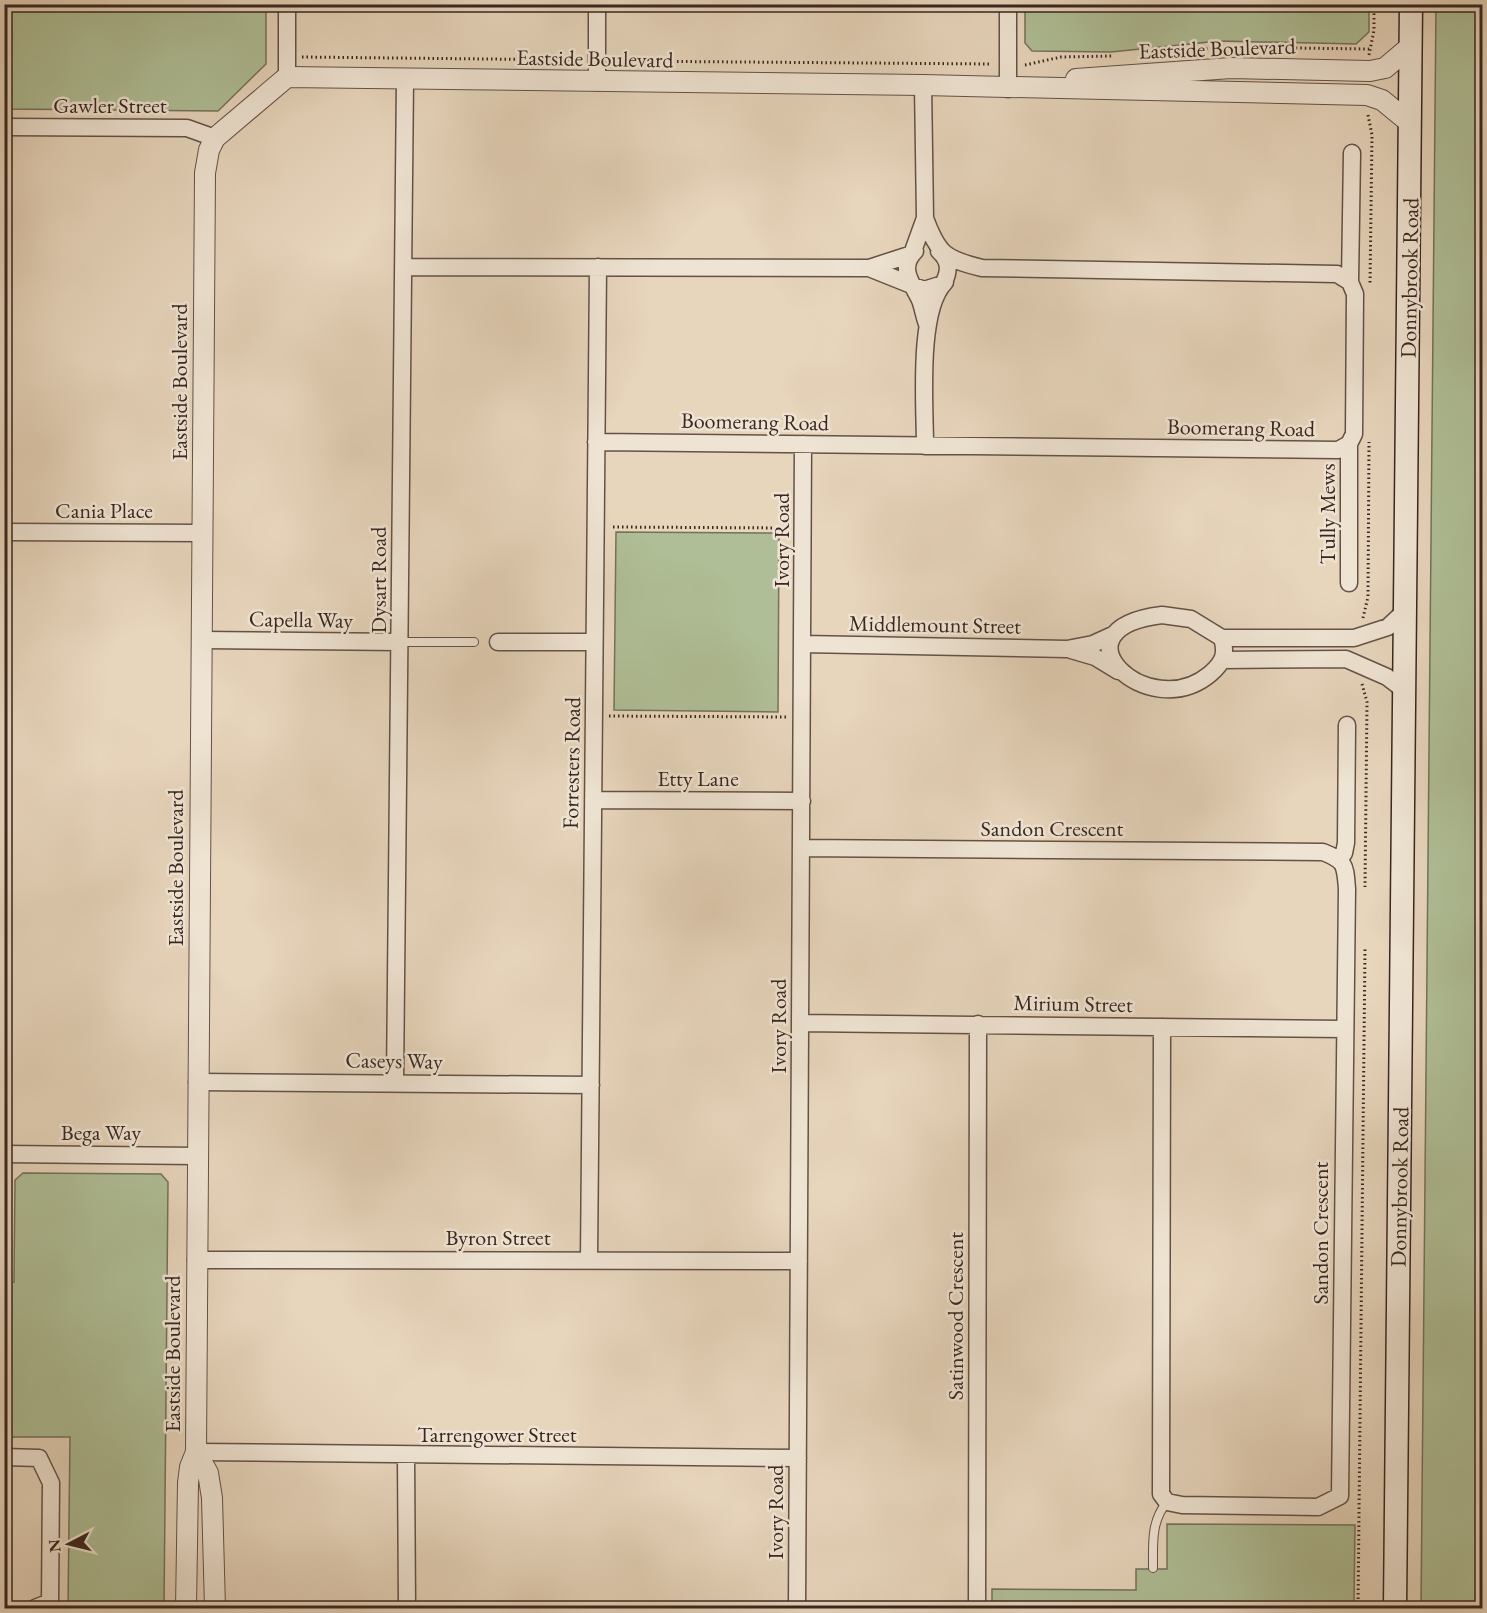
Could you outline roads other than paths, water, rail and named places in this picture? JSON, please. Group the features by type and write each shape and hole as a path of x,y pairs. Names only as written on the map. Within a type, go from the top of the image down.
{"main road":[{"name":"Donnybrook Road","path":"1393,1607 1411,4"},
{"name":"Donnybrook Road","path":"1403,765 1416,729 1417,586 1406,552"}],"street":[{"path":"215,138 287,77 287,4"},
{"path":"597,4 597,82"},
{"path":"1008,4 1008,64 1013,89"},
{"name":"Eastside Boulevard","path":"1013,89 1108,76 1231,68 1368,71 1385,68 1411,46"},
{"name":"Eastside Boulevard","path":"287,77 923,85 1013,89 1367,95 1382,100 1410,123"},
{"name":"Dysart Road","path":"395,1082 405,78"},
{"path":"923,85 925,218 906,270 927,324"},
{"name":"Gawler Street","path":"4,128 187,128 215,138"},
{"name":"Eastside Boulevard","path":"186,1608 188,1483 190,1467 196,1452 205,173 209,150 215,138"},
{"path":"1349,444 1354,434 1355,294 1350,282 1352,153"},
{"path":"925,218 948,271 932,303 927,324 925,446"},
{"path":"403,267 869,268 927,247 955,262 982,268 1337,274 1350,282"},
{"name":"Forresters Road","path":"589,1259 598,267"},
{"path":"869,268 912,283 924,290 943,284 956,275 982,268"},
{"name":"Boomerang Road","path":"596,442 1338,450 1349,444"},
{"name":"Ivory Road","path":"797,1608 803,444"},
{"name":"Tully Mews","path":"1349,444 1349,583"},
{"name":"Cania Place","path":"4,532 202,533"},
{"path":"1222,638 1225,650 1223,660 1206,676 1176,687 1156,688 1141,684 1118,671 1110,652 1115,634 1131,622 1148,617 1178,615 1208,628 1222,638 1354,638 1388,627 1405,611"},
{"name":"Middlemount Street","path":"803,644 1067,649 1093,644 1115,634"},
{"name":"Capella Way","path":"201,640 400,642"},
{"path":"498,642 594,642"},
{"name":"Middlemount Street","path":"1067,649 1095,657 1118,671"},
{"path":"1223,660 1346,659 1363,664 1404,690"},
{"path":"1340,858 1344,853 1346,843 1347,725"},
{"name":"Etty Lane","path":"593,800 802,801"},
{"name":"Sandon Crescent","path":"802,848 1323,852 1340,858 1345,867 1347,889 1340,1497 1318,1507 1182,1505 1167,1502"},
{"name":"Mirium Street","path":"801,1023 1344,1029"},
{"name":"Satinwood Crescent","path":"976,1608 978,1024"},
{"path":"1162,1027 1160,1484 1161,1494 1167,1502"},
{"name":"Caseys Way","path":"197,1082 591,1085"},
{"name":"Bega Way","path":"4,1154 197,1156"},
{"name":"Byron Street","path":"196,1260 800,1261"},
{"name":"Eastside Boulevard","path":"196,1452 208,1473 212,1498 214,1608"},
{"name":"Tarrengower Street","path":"196,1452 798,1458"},
{"path":"406,1455 407,1608"},
{"path":"4,1457 39,1458 51,1483 50,1602 35,1608"}],"lane":[{"path":"400,642 474,642"},
{"path":"1153,1568 1153,1530 1157,1513 1167,1502"}]}
